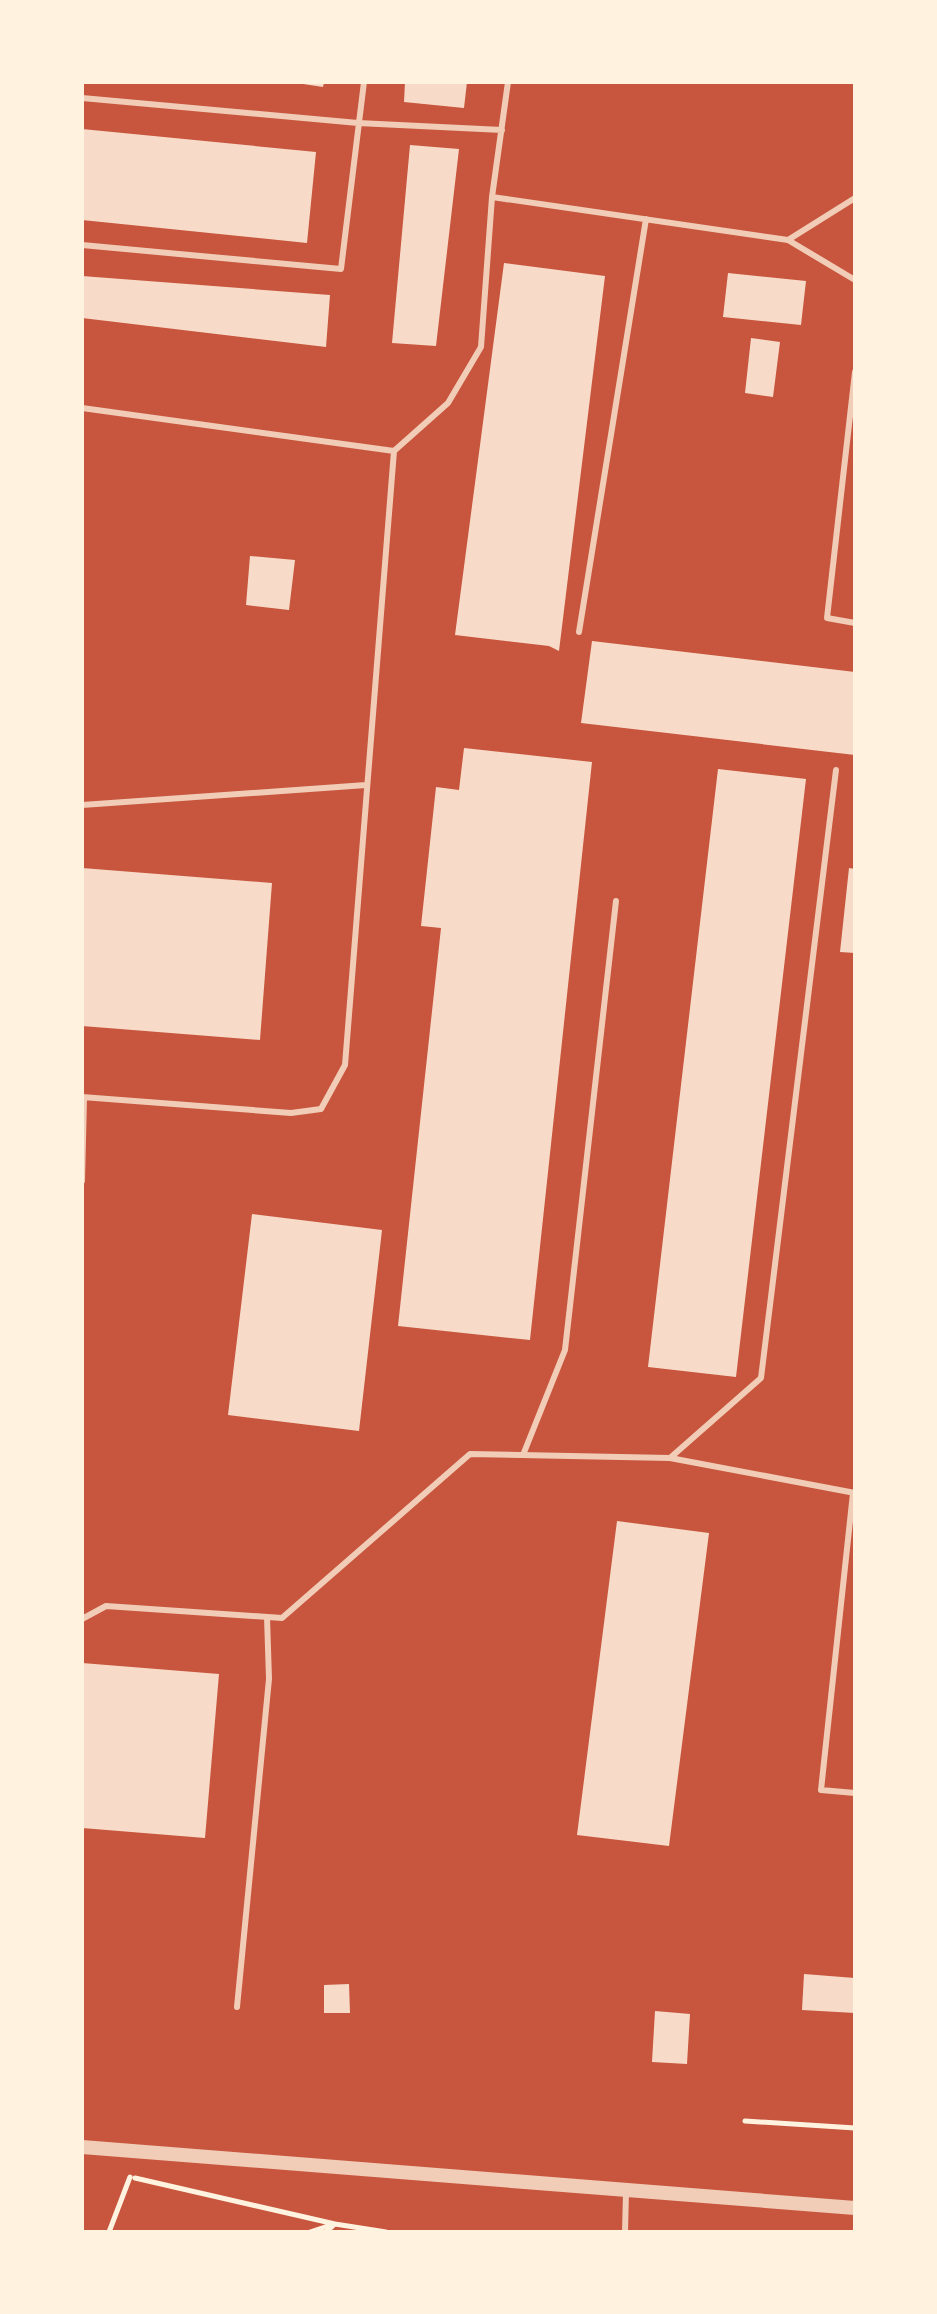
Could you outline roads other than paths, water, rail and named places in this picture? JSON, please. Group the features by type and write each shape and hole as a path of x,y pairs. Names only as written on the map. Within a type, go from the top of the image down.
{"street":[{"path":"82,2147 855,2208"}],"lane":[{"path":"82,245 341,269 364,82"},
{"path":"82,1181 83,1098 291,1113 321,1109 345,1065 394,451 448,403 481,347 492,197 508,82"},
{"path":"82,98 358,123 502,130"},
{"path":"492,197 788,240 855,280"},
{"path":"788,240 855,198"},
{"path":"579,632 646,219"},
{"path":"855,372 827,618 855,623"},
{"path":"82,408 394,451"},
{"path":"670,1458 761,1378 836,770"},
{"path":"82,805 366,785"},
{"path":"523,1455 565,1350 616,901"},
{"path":"82,1619 106,1606 282,1618 470,1454 670,1458 854,1493 821,1790 855,1793"},
{"path":"237,2007 269,1679 267,1617"},
{"path":"625,2232 626,2189"}]}
